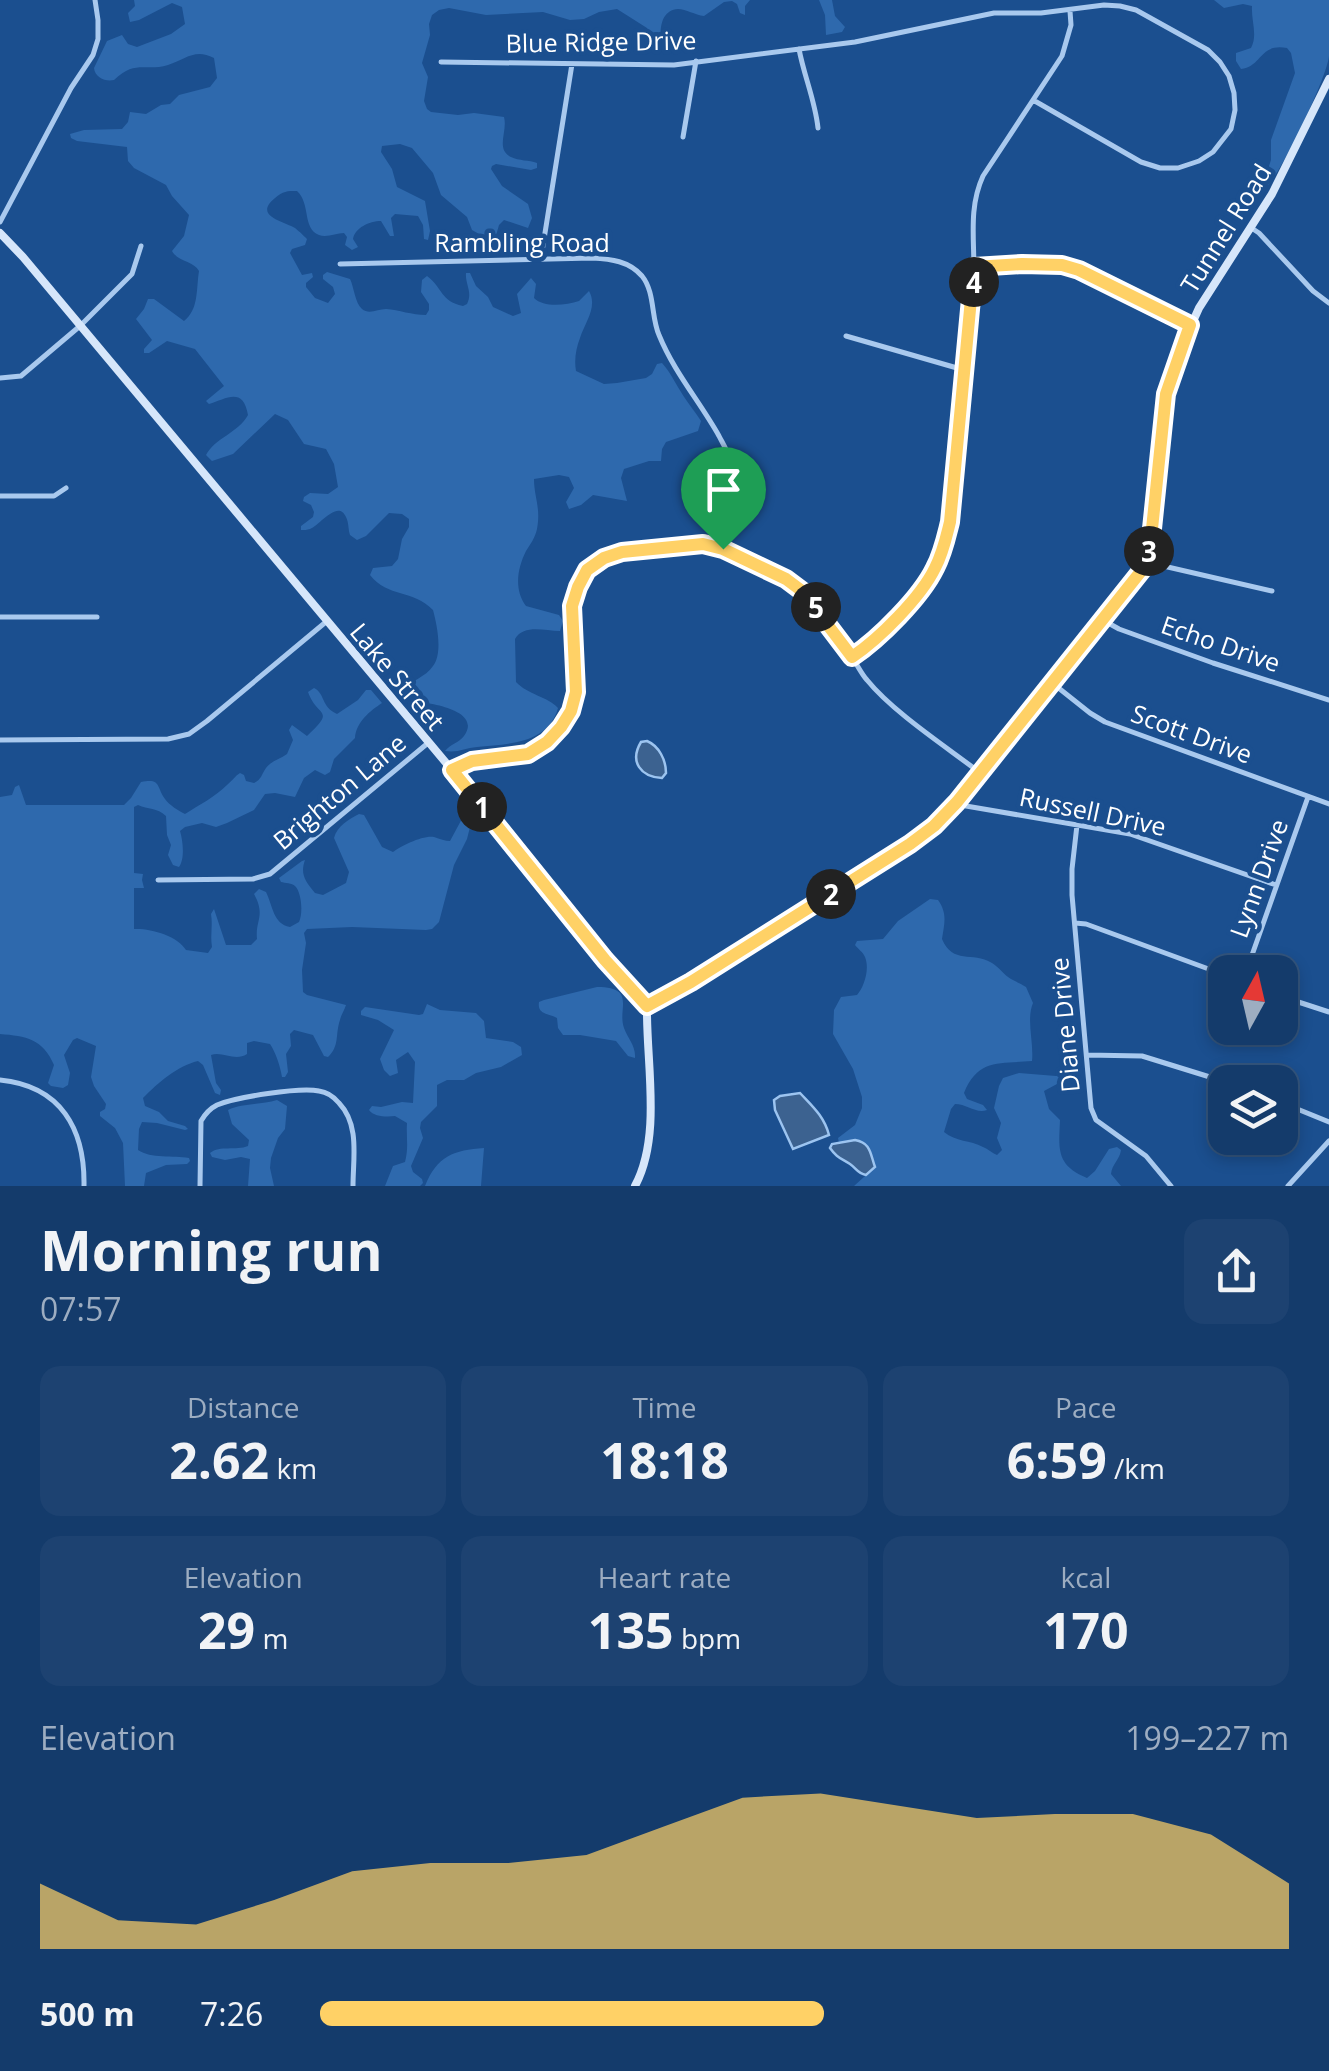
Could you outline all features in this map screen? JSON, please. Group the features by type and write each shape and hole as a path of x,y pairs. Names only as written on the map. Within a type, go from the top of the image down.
{"main road":[{"name":"Tunnel Road","path":"647,1006 691,982 934,826 1134,580 1150,548 1166,394 1190,325 1290,162 1329,79"},
{"name":"Lake Street","path":"0,233 647,1006"},
{"path":"635,1186 645,1164 650,1126 647,1006"}],"street":[{"path":"0,222 70,88 93,54 98,39 95,0"},
{"name":"Blue Ridge Drive","path":"441,62 674,65 911,32 994,13 1070,11 1104,4 1136,10 1208,50 1229,76 1235,110 1231,129 1214,152 1178,168 1160,168 1141,162 1033,100"},
{"path":"852,657 868,646 924,586 943,550 950,522 974,267 975,193 1062,56 1072,25 1070,11"},
{"path":"799,49 816,106 818,128"},
{"path":"683,137 696,62"},
{"path":"541,259 572,64"},
{"path":"1250,227 1312,291 1329,303"},
{"path":"0,378 20,376 80,326 132,274 141,246"},
{"name":"Rambling Road","path":"340,264 614,259 634,268 645,279 650,292 657,332 729,456 733,490 723,549"},
{"path":"974,267 1062,265 1190,325"},
{"path":"846,336 964,370"},
{"path":"0,496 54,496 66,488"},
{"path":"452,770 472,761 528,754 561,727 576,692 572,606 587,570 622,552 703,544 723,549 786,579 802,591 866,679 978,772"},
{"path":"1146,562 1272,591"},
{"path":"0,617 97,617"},
{"name":"Echo Drive","path":"1101,619 1194,656 1329,700"},
{"path":"0,740 168,739 188,734 327,621"},
{"name":"Scott Drive","path":"1051,682 1105,722 1329,804"},
{"name":"Brighton Lane","path":"158,880 253,879 270,874 428,743"},
{"name":"Lynn Drive","path":"1252,955 1308,797"},
{"name":"Russell Drive","path":"957,802 1130,834 1276,885"},
{"name":"Diane Drive","path":"1077,825 1072,869 1092,1108 1096,1120 1146,1156 1170,1186"},
{"path":"1075,923 1208,969"},
{"path":"1298,1002 1329,1012"},
{"path":"1088,1056 1142,1056 1208,1076"},
{"path":"0,1080 20,1082 38,1090 69,1118 79,1136 84,1186"},
{"path":"200,1186 201,1121 206,1112 218,1104 240,1099 316,1090 340,1103 353,1127 353,1186"},
{"path":"1298,1109 1329,1122"},
{"path":"1288,1186 1329,1140"}],"shaded area":[{"path":"134,0 750,0 745,15 732,1 704,16 672,10 662,22 662,44 657,48 651,46 647,28 617,9 570,20 543,12 486,15 449,8 432,15 422,63 428,77 424,101 427,109 504,117 506,154 537,163 537,168 496,164 491,169 502,186 528,204 532,218 528,228 504,220 495,239 472,230 467,217 441,195 433,173 412,148 400,144 382,146 381,152 397,187 425,201 428,240 424,239 418,216 395,214 391,218 394,236 390,236 381,221 372,222 357,232 353,239 358,247 352,250 345,245 344,233 325,236 314,232 297,191 280,194 267,209 272,217 307,239 305,245 290,253 302,275 312,273 306,287 315,298 328,303 335,294 323,279 327,272 350,279 358,303 368,312 386,309 426,315 429,304 421,292 422,280 427,276 446,297 463,306 469,300 466,273 470,273 493,307 513,316 521,313 517,294 531,278 536,284 534,298 543,303 579,301 589,291 591,309 577,346 576,371 604,384 617,383 646,378 662,363 701,421 698,431 666,442 661,461 624,469 621,478 627,501 593,495 569,509 566,502 574,488 569,477 534,479 538,521 521,565 520,593 526,606 559,615 563,621 560,631 529,630 515,639 516,682 558,708 553,720 536,735 514,743 445,751 464,736 468,726 465,718 446,708 402,700 401,691 426,673 436,660 438,639 433,610 417,599 385,587 370,575 373,568 392,566 398,559 409,519 389,513 357,540 350,535 343,512 338,511 310,529 301,530 314,512 303,501 304,497 310,493 328,494 338,487 334,464 326,449 304,444 288,420 275,414 233,454 212,461 206,455 248,415 246,406 238,397 209,404 206,401 224,386 195,349 167,341 144,353 152,340 136,319 148,299 154,299 184,321 195,305 199,271 172,251 184,236 189,215 166,185 134,168 128,161 127,147 77,141 70,134 122,129 130,112 146,114 170,104 179,95 210,87 217,78 214,58 201,54 160,67 128,70 114,80 99,77 94,68 107,41 122,35 128,44 137,47 185,24 182,7 172,3 130,22 128,13 135,6"},
{"path":"819,0 832,0 835,16 845,27 842,32 826,35"},
{"path":"1214,0 1329,0 1326,67 1293,143 1268,185 1264,181 1271,160 1271,140 1295,73 1291,53 1287,48 1271,49 1254,64 1241,69 1236,53 1251,48 1253,43 1252,6 1224,8"},
{"path":"314,688 337,714 366,690 371,690 382,703 361,722 355,738 334,759 330,772 325,775 315,770 304,778 295,797 265,794 254,810 227,823 185,827 180,831 183,855 179,867 173,865 168,855 171,845 166,816 156,810 134,807 134,873 143,874 144,888 134,888 134,929 163,934 186,950 208,953 212,947 214,909 226,945 251,945 257,939 260,913 254,894 259,889 266,892 277,918 290,927 299,922 300,898 295,886 279,878 305,860 304,877 315,893 323,895 346,883 349,872 334,838 347,821 364,815 382,847 393,852 424,838 450,841 464,815 459,805 462,803 476,819 454,865 439,922 426,930 307,929 303,992 346,1005 332,1053 324,1056 313,1035 294,1030 286,1054 285,1077 270,1044 247,1043 247,1054 242,1056 211,1055 220,1095 215,1093 198,1061 175,1071 143,1098 145,1106 188,1129 142,1122 138,1150 190,1161 146,1173 144,1186 125,1186 123,1143 115,1128 100,1116 106,1104 91,1077 96,1046 73,1040 64,1055 70,1073 68,1085 63,1088 48,1083 54,1065 45,1049 26,1038 0,1034 0,797 12,795 19,785 26,805 124,805 141,782 152,781 169,803 185,814 240,773 246,781 259,780 268,766 287,754 293,740 289,730 292,725 307,736 323,717 308,692"},
{"path":"647,741 663,758 666,773 662,778 648,775 639,767 638,749 641,742"},
{"path":"930,899 938,900 943,910 942,939 946,947 957,955 992,963 1026,987 1033,1003 1032,1061 983,1068 964,1093 967,1099 987,1110 955,1104 944,1132 997,1155 1002,1150 997,1138 1001,1123 994,1108 1003,1078 1019,1073 1056,1076 1073,1072 1076,1081 1044,1091 1049,1109 1060,1120 1061,1155 1069,1167 1087,1178 1109,1149 1117,1147 1121,1150 1111,1174 1121,1186 854,1186 875,1167 869,1146 839,1143 838,1138 855,1125 862,1097 853,1069 833,1034 834,1010 841,997 857,995 864,983 866,962 855,945 857,941 883,939 898,921"},
{"path":"597,987 621,995 622,1021 635,1058 628,1056 616,1041 563,1035 557,1018 540,1009 539,1002 544,1000"},
{"path":"427,1004 440,1010 476,1013 484,1021 486,1038 513,1042 521,1047 522,1055 501,1067 437,1085 437,1106 421,1122 423,1138 411,1166 423,1183 385,1186 393,1166 405,1162 407,1123 369,1110 372,1106 413,1103 415,1062 408,1052 396,1060 398,1073 390,1076 380,1059 394,1030 361,1015 361,1011 365,1007 419,1015"},
{"path":"800,1093 821,1117 829,1135 793,1149 774,1100"},
{"path":"277,1100 287,1106 285,1129 271,1158 274,1186 248,1186 250,1159 225,1160 210,1153 248,1146 249,1140 232,1124 228,1110"},
{"path":"855,1140 867,1146 872,1157 875,1167 866,1175 830,1148 832,1144"},
{"path":"484,1148 481,1186 425,1186 435,1168 448,1156"}],"route":[{"path":"1062,265 1190,325 1166,394 1150,548 1142,570 934,826 709,971 647,1006 605,960 452,770 472,761 528,754 561,727 576,692 572,606 587,570 622,552 703,544 723,549 786,579 802,591 852,657 868,646 924,586 943,550 950,522 974,267 1062,265"}]}
